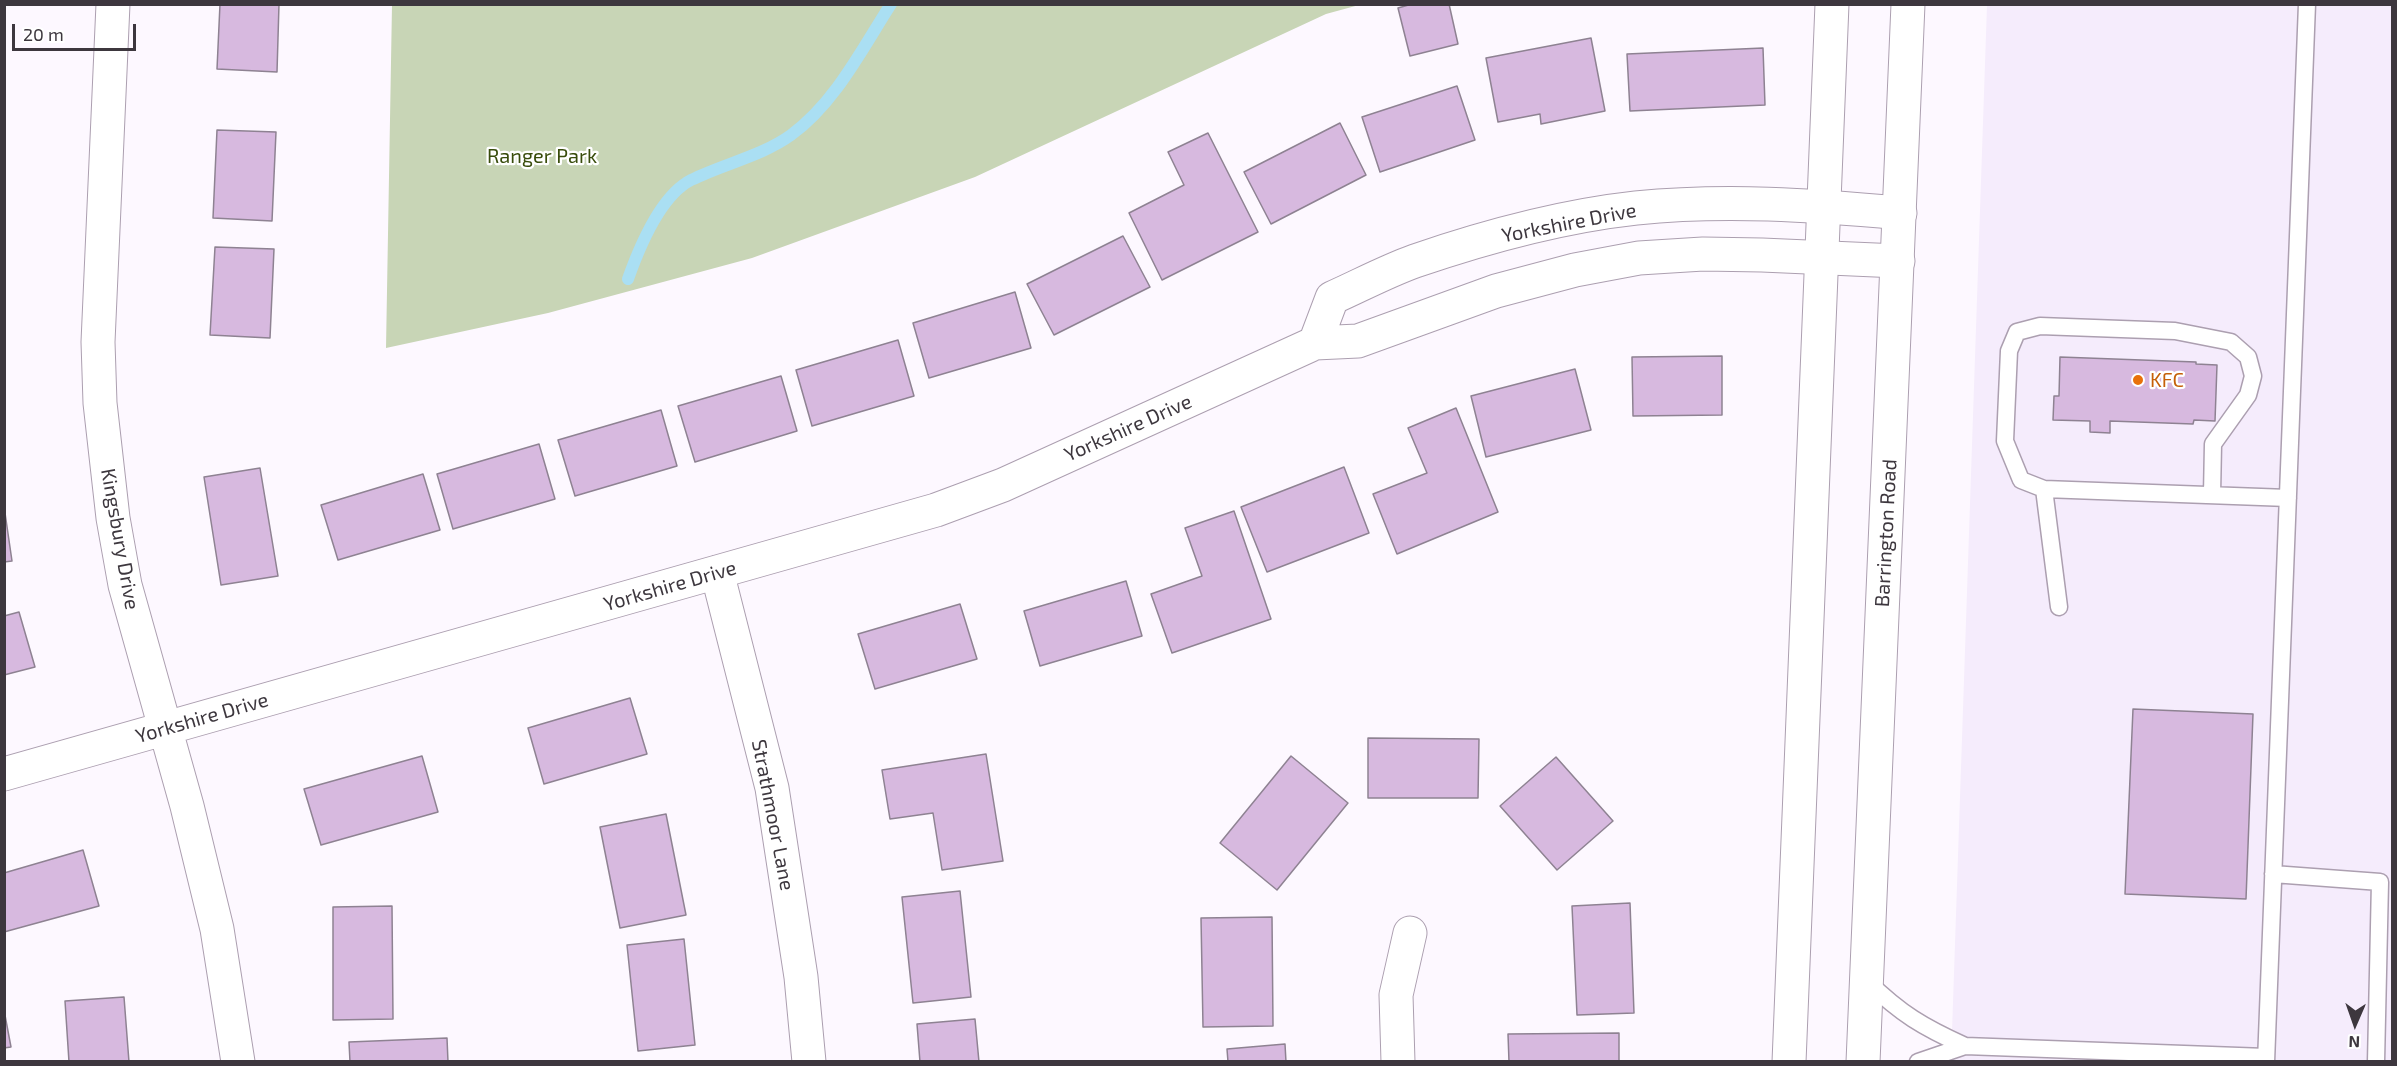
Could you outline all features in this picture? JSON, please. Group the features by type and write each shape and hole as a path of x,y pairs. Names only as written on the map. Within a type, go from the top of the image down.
{"street":[{"name":"Kingsbury Drive","path":"113,4 98,342 100,403 113,518 125,585 187,806 218,929 237,1062"},
{"path":"1789,1062 1832,4"},
{"name":"Barrington Road","path":"1863,1062 1908,4"},
{"name":"Yorkshire Drive","path":"1316,343 1332,298 1414,262 1540,225 1604,212 1685,205 1766,203 1900,213"},
{"name":"Yorkshire Drive","path":"4,774 936,510 1003,485 1316,343 1358,341 1496,291 1575,270 1639,258 1703,254 1898,261"},
{"name":"Strathmoor Lane","path":"717,572 772,788 801,977 809,1062"},
{"path":"1398,1062 1396,995 1410,933"}],"lane":[{"path":"1918,1062 1965,1046 2266,1059 2307,4"},
{"path":"2212,495 2213,444 2248,395 2253,376 2248,357 2231,342 2175,331 2040,326 2017,332 2009,351 2005,441 2021,480 2044,489 2288,498"},
{"path":"2044,489 2059,607"},
{"path":"2273,874 2380,882 2376,1062"},
{"path":"1866,980 1895,1008 1916,1022 1965,1046"}],"shaded area":[{"path":"1987,5 2392,5 2392,1061 1951,1061"}],"green space":[{"name":"Ranger Park","path":"392,4 1359,5 1326,14 975,177 752,258 548,313 386,348"}],"building":[{"path":"220,4 279,4 277,72 217,69"},
{"path":"1412,4 1449,4 1458,44 1410,56 1398,8"},
{"path":"1591,38 1605,111 1541,124 1540,114 1498,122 1486,58"},
{"path":"1763,48 1765,105 1630,111 1627,54"},
{"path":"1457,86 1475,140 1380,172 1362,117"},
{"path":"1340,123 1366,175 1271,224 1244,172"},
{"path":"217,130 276,132 272,221 213,218"},
{"path":"1208,133 1258,232 1162,280 1129,213 1184,185 1168,152"},
{"path":"1123,236 1150,287 1054,335 1027,284"},
{"path":"215,247 274,249 270,338 210,335"},
{"path":"1015,292 1031,348 929,378 913,323"},
{"path":"898,340 914,396 812,426 796,370"},
{"path":"1722,356 1722,415 1633,416 1632,357"},
{"name":"KFC","path":"2060,357 2196,362 2196,364 2217,365 2215,421 2194,420 2193,424 2110,421 2110,433 2090,432 2090,421 2053,420 2054,396 2059,396"},
{"path":"1575,369 1591,430 1486,457 1471,396"},
{"path":"781,376 797,431 695,462 678,406"},
{"path":"1456,408 1498,512 1397,554 1373,494 1427,473 1408,428"},
{"path":"661,410 677,466 575,496 558,440"},
{"path":"539,444 555,499 453,529 437,474"},
{"path":"1344,467 1369,533 1267,572 1241,507"},
{"path":"260,468 278,576 221,585 204,477"},
{"path":"423,474 440,530 338,560 321,505"},
{"path":"4,506 12,561 4,562"},
{"path":"1234,511 1271,619 1172,653 1151,594 1202,576 1185,528"},
{"path":"1126,581 1142,636 1040,666 1024,611"},
{"path":"960,604 977,659 875,689 858,634"},
{"path":"19,612 35,667 4,675 4,616"},
{"path":"630,698 647,754 544,784 528,728"},
{"path":"2133,709 2253,714 2246,899 2125,894"},
{"path":"1368,738 1479,739 1478,798 1368,798"},
{"path":"986,754 1003,861 942,870 933,813 890,819 882,770"},
{"path":"422,756 438,812 321,845 304,789"},
{"path":"1291,756 1348,803 1277,890 1220,843"},
{"path":"1556,757 1613,821 1557,870 1500,806"},
{"path":"666,814 686,915 620,928 600,827"},
{"path":"83,850 99,906 4,932 4,873"},
{"path":"960,891 971,997 913,1003 902,897"},
{"path":"1630,903 1634,1013 1577,1015 1572,906"},
{"path":"392,906 393,1019 333,1020 333,907"},
{"path":"1272,917 1273,1026 1203,1027 1201,918"},
{"path":"684,939 695,1045 638,1051 627,945"},
{"path":"124,997 129,1062 69,1062 65,1001"},
{"path":"4,1010 11,1047 4,1048"},
{"path":"975,1019 979,1062 920,1062 917,1024"},
{"path":"1619,1033 1619,1062 1509,1062 1508,1034"},
{"path":"447,1038 448,1062 350,1062 349,1042"},
{"path":"1285,1044 1286,1062 1228,1062 1227,1049"}],"waterway":[{"path":"628,279 652,224 670,198 691,180 768,149 807,122 847,74 891,4"}],"place":[{"name":"KFC","path":"2138,380"}]}
